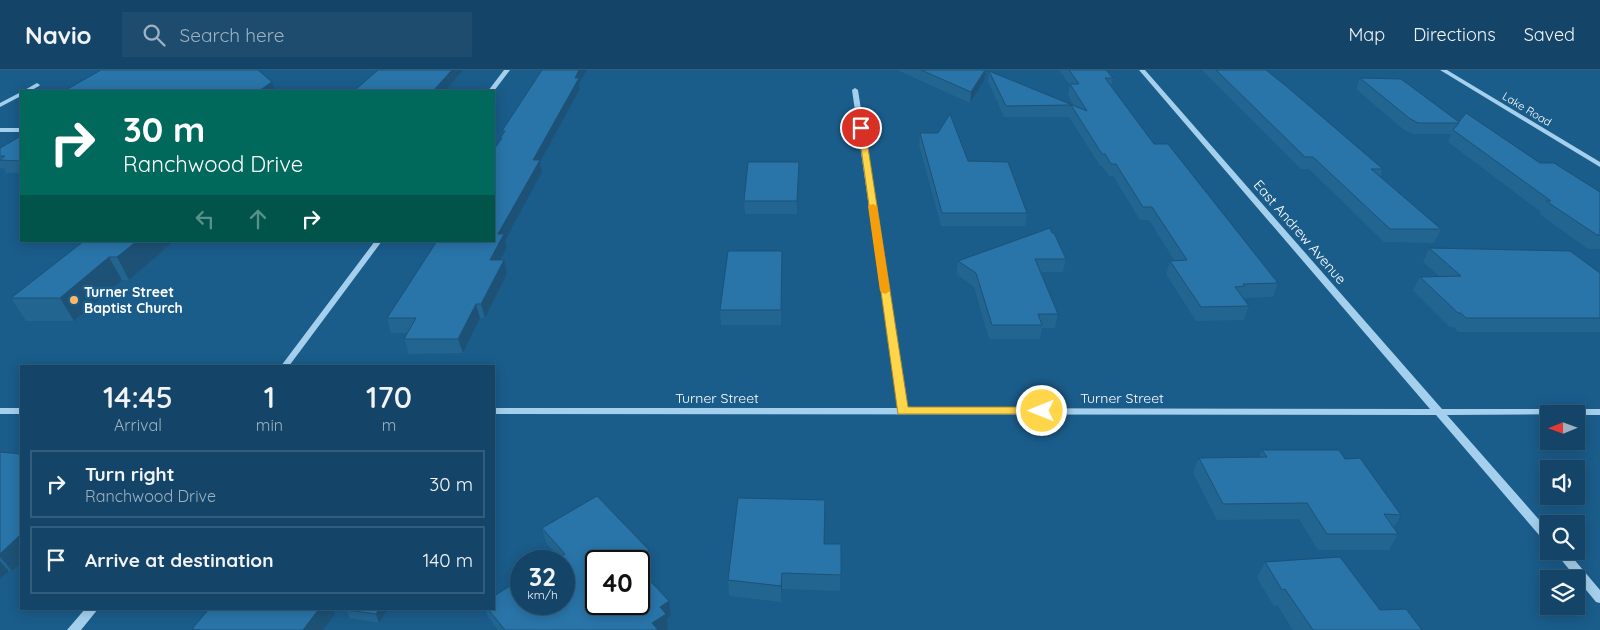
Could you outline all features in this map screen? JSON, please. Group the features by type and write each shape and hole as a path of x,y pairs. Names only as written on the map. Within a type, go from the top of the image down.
{"street":[{"path":"492,90 507,70"},
{"name":"East Andrew Avenue","path":"1142,70 1540,528"},
{"name":"Lake Road","path":"1444,70 1600,165"},
{"path":"28,90 37,85"},
{"path":"855,90 903,411"},
{"path":"0,105 20,95"},
{"path":"0,130 20,130"},
{"path":"286,365 378,242"},
{"path":"0,411 20,411"},
{"name":"Turner Street","path":"495,411 1600,412"},
{"path":"1568,560 1600,598"},
{"path":"73,630 91,610"}],"building":[{"path":"101,70 258,70 272,82 260,90 66,90"},
{"path":"378,70 452,70 434,90 355,90"},
{"path":"542,70 579,70 575,78 579,78 533,160 540,160 498,234 504,234 490,260 504,260 481,304 476,304 458,339 404,339 416,318 387,318 436,242 495,242 495,148 505,131 502,131"},
{"path":"921,70 985,70 971,92"},
{"path":"1069,70 1106,70 1113,78 1105,78 1154,144 1168,144 1278,283 1243,284 1245,286 1235,287 1249,306 1201,307 1170,261 1187,260 1152,207 1143,207 1116,164 1111,164 1105,154 1102,154 1071,105 1006,106 989,71 1087,111 1070,84 1079,84"},
{"path":"1216,70 1266,70 1383,169 1371,169 1441,229 1390,229 1313,157 1305,157"},
{"path":"1360,78 1401,79 1459,122 1466,113 1540,163 1554,163 1600,192 1600,235 1597,235 1546,201 1551,201 1453,130 1459,123 1418,123 1409,118"},
{"path":"950,114 968,161 1008,162 1027,213 942,213 920,133 938,133"},
{"path":"20,137 20,161 0,160 5,156 0,156 0,148"},
{"path":"748,162 799,162 797,201 744,201"},
{"path":"1050,228 1066,259 1035,259 1058,314 1038,314 1042,325 992,325 976,273 958,261"},
{"path":"83,242 136,242 117,257 109,257 60,298 11,298"},
{"path":"1429,248 1570,251 1600,273 1600,318 1466,318 1461,313 1458,313 1420,277 1461,276"},
{"path":"728,251 782,251 781,310 720,310"},
{"path":"1262,450 1339,450 1345,459 1360,458 1401,515 1384,514 1398,534 1327,534 1307,503 1223,504 1199,458 1267,457"},
{"path":"0,452 20,454 20,535 0,554"},
{"path":"597,496 649,550 585,550 585,615 650,615 650,581 669,601 660,607 666,614 652,623 658,630 505,630 489,610 495,610 495,595 510,586 510,615 575,615 575,550 561,550 542,528"},
{"path":"738,498 825,500 824,544 841,544 841,575 782,573 781,586 728,580"},
{"path":"1340,557 1380,610 1406,609 1422,630 1313,630 1285,589 1282,590 1265,562"},
{"path":"208,610 318,610 303,630 192,629"},
{"path":"346,610 378,610 376,614"}],"slow traffic":[{"path":"873,206 885,291"}],"place":[{"name":"Turner Street Baptist Church","path":"74,300"}],"route":[{"path":"861,128 903,411 1042,411"}]}
